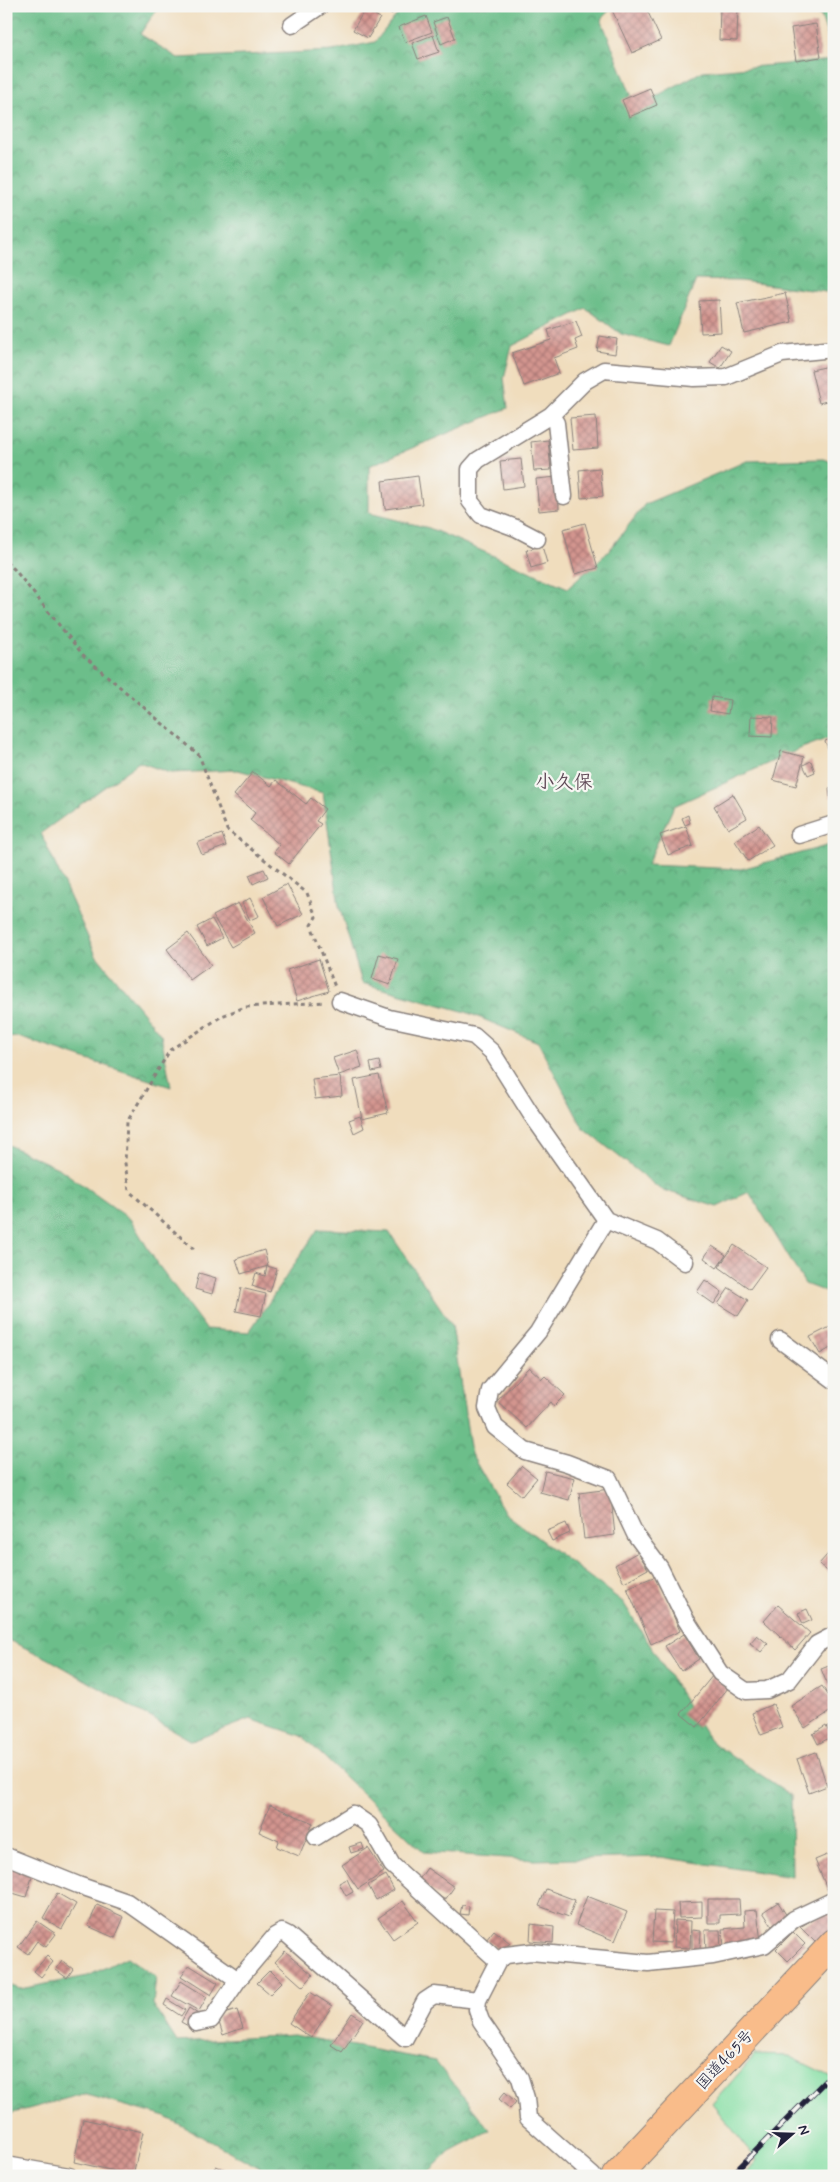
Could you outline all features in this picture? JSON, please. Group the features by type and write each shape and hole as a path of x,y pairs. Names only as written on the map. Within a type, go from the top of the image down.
{"highway":[{"name":"国道465号","path":"616,2176 834,1943"}],"street":[{"path":"292,25 320,6"},
{"path":"537,539 516,528 481,515 470,500 470,469 478,460 552,416 585,381 604,370 694,378 726,376 782,354 834,349"},
{"path":"552,416 556,423 564,496"},
{"path":"800,834 834,824"},
{"path":"340,1001 389,1018 474,1036 492,1052 531,1114 606,1220 656,1241 685,1262"},
{"path":"606,1220 538,1332 490,1390 487,1408 495,1427 525,1451 567,1463 609,1479 636,1534 660,1568 686,1620 720,1673 746,1691 767,1690 790,1680 817,1644 834,1635"},
{"path":"780,1340 834,1380"},
{"path":"316,1837 354,1814 368,1825 392,1865 498,1961"},
{"path":"6,1856 78,1885 127,1902 238,1980"},
{"path":"587,2174 528,2118 526,2098 520,2078 481,2021 477,2010 478,2000 498,1961 506,1955 531,1952 648,1963 713,1956 764,1945 794,1919 834,1900"},
{"path":"196,2023 211,2020 238,1980 275,1936 282,1932 288,1935 405,2038 425,2001 434,1995 478,2000"},
{"path":"6,2165 69,2176"}],"path":[{"path":"6,562 14,569 84,656 198,755 227,830 307,893 316,917 311,925 340,1001 245,1007 222,1016 170,1050 148,1085 127,1122 125,1163 129,1192 194,1249"}],"green space":[{"path":"6,6 159,6 140,34 178,58 332,51 375,42 404,6 614,6 601,19 636,107 703,71 834,60 834,293 740,281 696,280 669,346 621,334 586,308 512,346 504,378 508,408 369,466 369,513 429,528 568,588 608,552 645,504 747,461 823,459 834,462 834,736 802,748 674,806 647,865 741,869 834,844 834,1295 805,1284 749,1192 717,1207 660,1189 583,1128 538,1042 466,1012 362,983 339,906 323,793 238,770 170,773 139,762 41,833 96,955 161,1035 171,1087 18,1037 6,1038"},
{"path":"800,6 834,6 834,55 821,16"},
{"path":"6,1144 60,1169 131,1220 156,1262 206,1329 249,1332 318,1229 389,1232 452,1325 471,1454 505,1513 623,1602 710,1741 791,1795 792,1877 661,1857 534,1860 424,1852 302,1736 250,1719 192,1741 47,1658 6,1639"},
{"path":"127,1957 156,1977 153,2004 177,2042 294,2035 435,2061 490,2130 450,2151 424,2176 275,2176 166,2117 83,2094 6,2115 6,1984 20,1989 88,1976"},
{"path":"755,2055 789,2056 834,2078 834,2176 745,2176 757,2160 712,2104"}],"building":[{"path":"380,6 396,6 392,14"},
{"path":"621,6 645,6 661,40 632,53 612,10"},
{"path":"720,6 738,6 737,41 719,40"},
{"path":"365,9 380,18 368,38 353,30"},
{"path":"426,16 432,32 405,42 399,27"},
{"path":"447,17 455,38 441,44 433,22"},
{"path":"816,24 821,57 796,61 791,28"},
{"path":"433,35 439,52 418,59 412,43"},
{"path":"650,88 657,105 629,117 622,100"},
{"path":"785,293 792,322 744,333 737,303"},
{"path":"719,300 721,332 701,333 699,301"},
{"path":"576,321 582,337 575,340 578,349 554,358 559,373 524,386 512,353 551,340 548,330"},
{"path":"600,336 617,339 615,354 597,351"},
{"path":"721,345 731,351 720,368 710,362"},
{"path":"834,365 834,399 819,403 811,370"},
{"path":"596,416 598,448 573,450 570,418"},
{"path":"548,440 551,470 534,471 531,442"},
{"path":"521,459 524,486 503,489 500,461"},
{"path":"600,468 603,496 581,498 579,470"},
{"path":"418,476 422,504 385,509 382,481"},
{"path":"557,477 559,509 539,511 536,479"},
{"path":"585,523 598,568 575,574 563,529"},
{"path":"542,546 547,563 531,568 526,550"},
{"path":"712,697 730,700 728,714 710,711"},
{"path":"751,716 773,717 772,737 750,736"},
{"path":"834,738 834,763 825,741"},
{"path":"781,751 804,757 796,786 773,780"},
{"path":"811,761 815,772 808,775 803,765"},
{"path":"253,772 271,786 276,780 306,804 311,798 325,809 316,821 321,824 289,864 274,852 280,845 250,820 255,813 234,795"},
{"path":"829,788 834,788 834,797 830,797"},
{"path":"733,794 747,818 728,829 714,806"},
{"path":"688,815 690,823 685,825 682,818"},
{"path":"759,825 773,845 748,861 735,841"},
{"path":"686,826 693,846 668,855 660,835"},
{"path":"222,834 226,846 202,855 197,843"},
{"path":"264,869 268,877 253,884 249,875"},
{"path":"287,884 303,914 278,926 263,897"},
{"path":"250,898 259,916 250,920 242,903"},
{"path":"238,903 255,933 231,947 213,916"},
{"path":"212,919 222,938 207,946 197,927"},
{"path":"188,933 211,965 190,980 167,949"},
{"path":"379,954 398,959 390,985 372,979"},
{"path":"319,959 329,991 297,1001 287,970"},
{"path":"357,1050 362,1067 339,1075 333,1058"},
{"path":"379,1061 381,1070 372,1072 370,1063"},
{"path":"379,1075 388,1113 362,1119 354,1080"},
{"path":"340,1076 342,1096 315,1099 312,1079"},
{"path":"360,1116 364,1128 354,1133 349,1120"},
{"path":"734,1245 766,1267 750,1289 719,1267"},
{"path":"712,1246 726,1255 717,1268 704,1258"},
{"path":"264,1250 268,1266 241,1274 236,1259"},
{"path":"267,1266 277,1269 270,1292 252,1286 256,1273 265,1276"},
{"path":"199,1273 216,1278 212,1294 195,1289"},
{"path":"705,1280 722,1292 714,1304 697,1292"},
{"path":"241,1288 266,1294 261,1316 236,1311"},
{"path":"729,1288 748,1300 738,1316 718,1304"},
{"path":"832,1326 834,1329 834,1346 820,1354 810,1337"},
{"path":"529,1367 542,1379 545,1376 565,1395 554,1406 551,1402 527,1428 497,1401"},
{"path":"522,1466 537,1478 522,1496 507,1483"},
{"path":"545,1471 575,1478 569,1500 540,1492"},
{"path":"610,1489 615,1535 584,1539 579,1493"},
{"path":"566,1523 570,1533 552,1541 547,1531"},
{"path":"834,1547 834,1575 833,1576 819,1564"},
{"path":"638,1552 648,1569 624,1582 615,1565"},
{"path":"656,1576 680,1631 651,1644 627,1588"},
{"path":"778,1605 810,1633 795,1650 764,1621"},
{"path":"807,1609 812,1620 803,1624 798,1613"},
{"path":"684,1634 699,1659 681,1671 665,1646"},
{"path":"757,1635 768,1644 761,1652 750,1643"},
{"path":"834,1664 834,1689 830,1691 821,1669"},
{"path":"713,1675 728,1688 697,1727 681,1714"},
{"path":"822,1686 834,1704 834,1709 805,1728 791,1706"},
{"path":"773,1704 782,1727 761,1735 752,1713"},
{"path":"834,1723 834,1739 827,1727"},
{"path":"826,1726 831,1737 818,1744 813,1734"},
{"path":"816,1752 827,1786 809,1793 797,1759"},
{"path":"270,1805 313,1823 299,1856 277,1847 279,1841 259,1832"},
{"path":"362,1843 364,1849 351,1853 349,1847"},
{"path":"368,1848 384,1872 358,1889 342,1865"},
{"path":"834,1852 834,1897 831,1898 815,1860"},
{"path":"10,1867 33,1874 26,1897 6,1891 6,1880"},
{"path":"427,1868 454,1887 445,1900 418,1881"},
{"path":"386,1875 394,1890 376,1900 368,1885"},
{"path":"347,1879 353,1892 346,1896 339,1883"},
{"path":"546,1889 575,1900 569,1917 539,1906"},
{"path":"57,1893 76,1904 62,1929 43,1918"},
{"path":"587,1896 627,1912 615,1941 576,1925"},
{"path":"708,1899 739,1899 740,1914 720,1915 720,1923 708,1923"},
{"path":"403,1901 418,1922 393,1939 378,1918"},
{"path":"702,1902 702,1917 679,1918 678,1903"},
{"path":"778,1902 787,1916 772,1926 763,1912"},
{"path":"97,1905 124,1917 115,1938 88,1926"},
{"path":"462,1905 469,1906 468,1915 460,1914"},
{"path":"834,1907 834,1931 819,1946 800,1927"},
{"path":"757,1910 761,1942 724,1946 722,1929 745,1927 744,1911"},
{"path":"654,1911 673,1912 671,1943 652,1942"},
{"path":"675,1920 691,1921 690,1948 674,1947"},
{"path":"37,1921 56,1934 46,1947 37,1941 28,1954 18,1947"},
{"path":"531,1924 554,1927 553,1943 530,1941"},
{"path":"494,1930 510,1943 501,1953 486,1940"},
{"path":"692,1930 701,1931 700,1949 692,1949"},
{"path":"705,1930 720,1930 721,1950 706,1951"},
{"path":"793,1932 805,1944 788,1961 776,1949"},
{"path":"285,1951 313,1975 303,1987 275,1962"},
{"path":"47,1956 53,1962 41,1977 34,1971"},
{"path":"62,1961 73,1969 67,1978 56,1970"},
{"path":"189,1965 218,1983 211,1995 181,1976"},
{"path":"270,1970 282,1982 270,1994 257,1983"},
{"path":"181,1981 207,1997 199,2011 172,1996"},
{"path":"310,1992 332,2006 311,2038 289,2023"},
{"path":"167,1999 185,2010 181,2016 164,2005"},
{"path":"189,2008 198,2014 190,2027 181,2022"},
{"path":"237,2010 243,2028 223,2035 217,2016"},
{"path":"352,2013 363,2020 342,2052 331,2045"},
{"path":"505,2092 516,2102 510,2109 499,2099"},
{"path":"83,2119 143,2132 133,2175 74,2162"},
{"path":"216,2166 240,2176 209,2176"}],"railway":[{"path":"731,2176 834,2072"}],"district":[{"name":"小久保","path":"564,782"}]}
